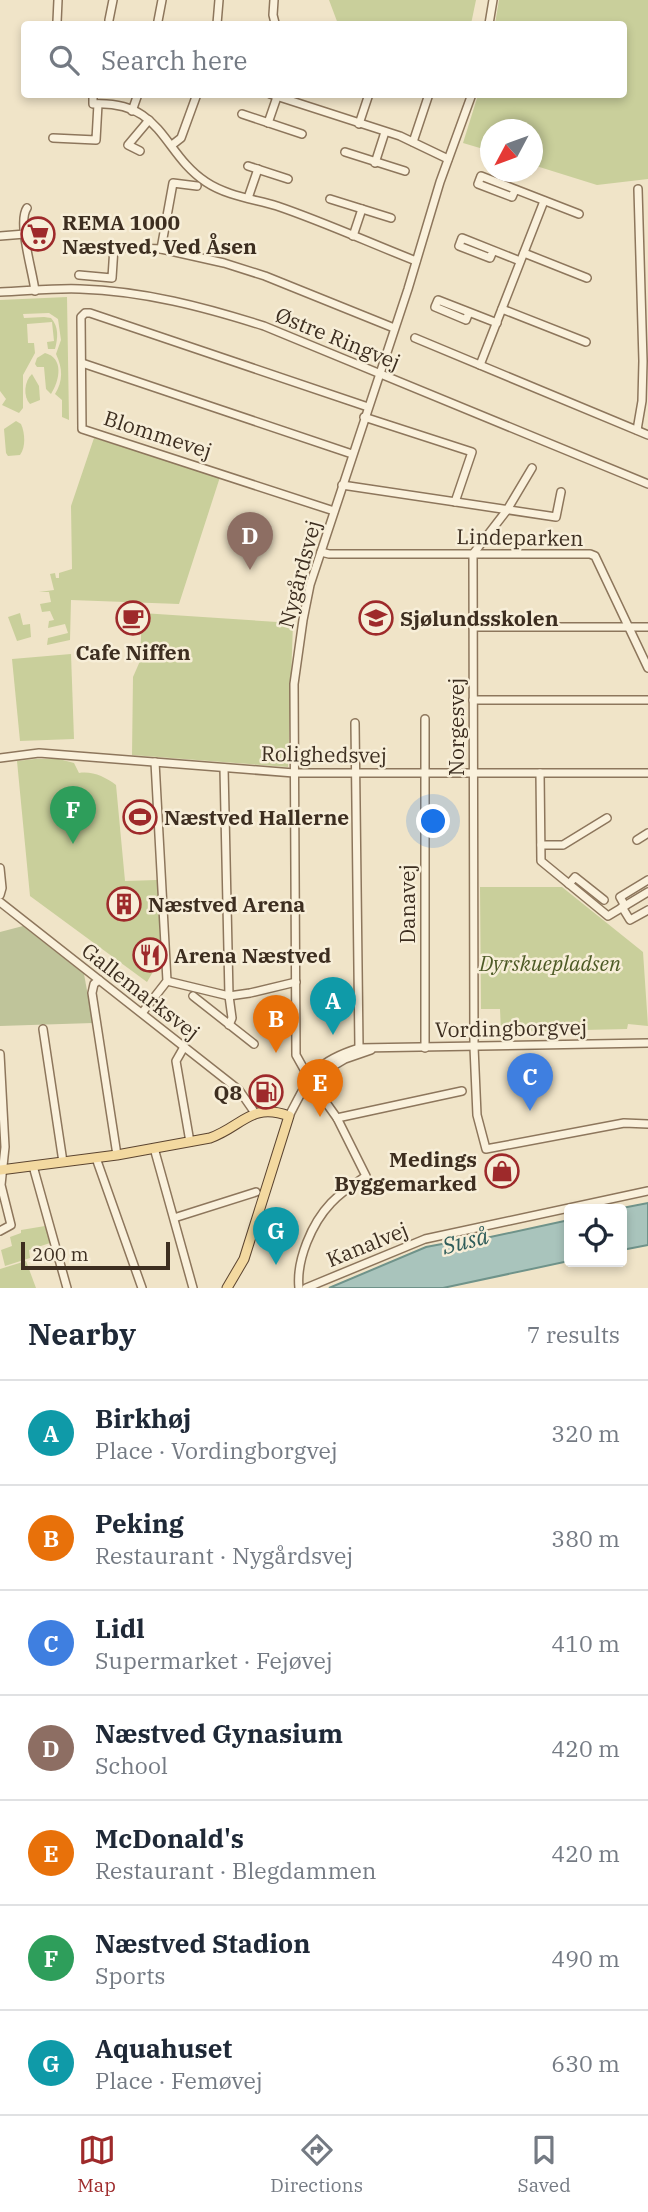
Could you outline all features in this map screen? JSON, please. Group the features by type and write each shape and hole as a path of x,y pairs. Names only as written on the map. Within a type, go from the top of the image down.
{"main road":[{"path":"2,1170 117,1155 190,1142 224,1132 255,1113 271,1110 289,1116 244,1259 227,1288"}],"street":[{"path":"57,21 58,0"},
{"path":"109,20 113,0"},
{"path":"158,21 162,0"},
{"path":"217,21 219,0"},
{"path":"274,0 274,21"},
{"path":"490,21 493,0"},
{"path":"93,98 93,104 132,111 149,120 205,182 289,211 416,261"},
{"path":"132,111 137,98"},
{"path":"172,145 181,138 196,98"},
{"path":"268,123 274,98"},
{"path":"291,98 414,142 448,159"},
{"path":"359,124 368,98"},
{"path":"414,142 428,98"},
{"name":"Nygårdsvej","path":"299,1288 306,1249 320,1216 337,1198 366,1176 337,1118 296,1055 296,667 306,598 448,159 471,98"},
{"path":"53,138 96,140 98,104"},
{"path":"242,114 302,134"},
{"path":"140,151 128,145 149,120"},
{"path":"375,163 385,132"},
{"path":"345,152 405,171"},
{"path":"248,166 288,178"},
{"path":"248,198 258,169"},
{"path":"516,190 513,197 478,184 481,176 579,214"},
{"path":"161,249 173,183 197,186"},
{"path":"637,430 642,401 643,361 638,189"},
{"path":"330,199 391,218"},
{"path":"480,365 544,201"},
{"path":"27,208 23,215 35,290"},
{"path":"353,236 362,209"},
{"path":"0,236 25,234"},
{"path":"79,275 112,278 114,247 161,249 224,263 265,276 394,328"},
{"path":"493,251 520,261"},
{"path":"524,253 587,278"},
{"name":"Østre Ringvej","path":"0,292 83,289 123,292 209,309 264,326 648,484"},
{"path":"502,309 586,342"},
{"path":"469,312 497,323"},
{"name":"Blommevej","path":"334,511 82,429 81,317 90,313 368,407"},
{"path":"415,338 648,435"},
{"path":"82,363 352,454"},
{"path":"364,418 472,452 456,502"},
{"path":"473,554 507,510 532,468"},
{"path":"342,485 556,517 561,492"},
{"name":"Lindeparken","path":"321,552 590,554 595,556 648,668"},
{"name":"Norgesvej","path":"473,554 474,1047 477,1115 486,1149 624,1123 648,1124"},
{"path":"473,627 648,627"},
{"path":"473,700 648,700"},
{"name":"Danavej","path":"425,719 425,1048"},
{"path":"355,723 359,1048"},
{"name":"Rolighedsvej","path":"0,758 39,753 294,773 648,773"},
{"path":"142,1013 167,981 155,762"},
{"path":"224,768 229,996 232,1018 229,1024"},
{"path":"540,773 541,861 608,916 648,892"},
{"path":"541,845 563,845 607,818"},
{"path":"637,840 648,834"},
{"path":"0,868 0,895"},
{"path":"569,884 575,877 604,900"},
{"path":"648,880 620,897 630,920 648,909"},
{"name":"Gallemarksvej","path":"0,902 239,1090 255,1113"},
{"path":"99,980 94,984 92,993 117,1155"},
{"path":"167,981 229,996 296,982"},
{"path":"193,996 254,1044"},
{"path":"43,1030 63,1162"},
{"name":"Vordingborgvej","path":"289,1116 318,1067 327,1060 359,1048 648,1043"},
{"path":"184,1047 177,1060 190,1142"},
{"name":"Vordingborgvej","path":"310,1080 345,1059 375,1049"},
{"path":"0,1054 5,1112 0,1185 10,1225 0,1231"},
{"path":"337,1118 463,1091"},
{"path":"154,1148 193,1288"},
{"path":"96,1158 142,1288"},
{"path":"33,1166 67,1288"},
{"name":"Kanalvej","path":"306,1288 425,1239 648,1191"},
{"path":"174,1218 256,1192"}],"green space":[{"path":"329,0 476,0 472,21 337,21"},
{"path":"499,0 648,0 648,179 597,185 543,168 543,119 480,119 480,148 463,143 477,98 627,98 627,21 496,21"},
{"path":"67,297 69,420 62,417 62,400 55,394 61,380 56,354 61,340 58,319 49,313 23,314 24,318 51,318 57,329 56,345 55,349 48,349 47,342 54,341 52,322 27,324 28,343 34,343 35,353 23,375 23,408 19,413 2,405 6,399 0,391 0,300"},
{"path":"45,353 58,364 57,382 51,394 46,389 44,367 37,367 35,364 37,358"},
{"path":"32,374 39,386 40,400 30,404 25,389"},
{"path":"16,421 21,424 23,448 20,455 8,456 4,429"},
{"path":"94,438 220,477 179,604 71,600 70,640 47,645 48,638 68,633 65,624 48,628 49,621 54,620 50,611 42,612 40,604 51,602 49,592 39,592 54,590 50,574 55,573 56,578 59,578 59,573 72,569 71,506"},
{"path":"20,613 23,625 30,624 31,637 17,641 8,617"},
{"path":"142,613 293,623 288,767 132,755 133,677 140,661"},
{"path":"71,654 74,739 20,741 12,659"},
{"path":"59,759 74,763 79,773 99,775 116,785 125,881 157,880 161,958 147,982 30,896 17,761"},
{"name":"Dyrskuepladsen","path":"480,887 562,887 643,952 648,1026 628,1024 627,1029 501,1032 500,1009 481,1009"},
{"path":"23,926 84,974 93,1023 0,1026 0,932"},
{"path":"45,1226 50,1243 29,1250 30,1258 5,1266 1,1250 12,1246 10,1237 21,1233 21,1230"},
{"path":"26,1261 36,1288 0,1288 0,1269"}],"water":[{"path":"648,1203 648,1245 627,1249 627,1207"},
{"path":"564,1221 564,1262 443,1288 329,1288 426,1247 463,1240 467,1242"}],"place":[{"name":"REMA 1000 Næstved, Ved Åsen","path":"38,234"},
{"name":"Næstved Gynasium","path":"250,570"},
{"name":"Cafe Niffen","path":"133,618"},
{"name":"Sjølundsskolen","path":"376,618"},
{"name":"Næstved Hallerne","path":"140,817"},
{"name":"Næstved Stadion","path":"73,844"},
{"name":"Næstved Arena","path":"124,904"},
{"name":"Arena Næstved","path":"150,955"},
{"name":"Birkhøj","path":"333,1035"},
{"name":"Peking","path":"276,1053"},
{"name":"Q8","path":"266,1092"},
{"name":"Lidl","path":"530,1111"},
{"name":"McDonald's","path":"320,1117"},
{"name":"Medings Byggemarked","path":"502,1171"},
{"name":"Aquahuset","path":"276,1265"}],"water label":[{"name":"Suså","path":"465,1240"}]}
